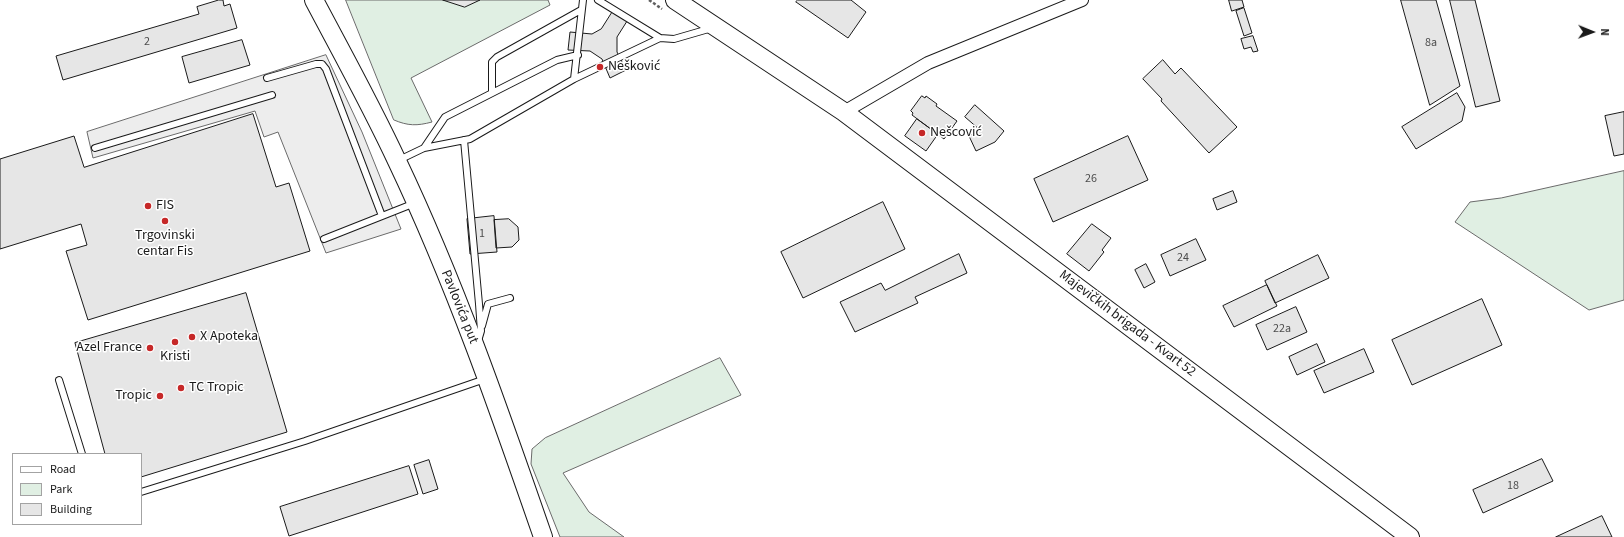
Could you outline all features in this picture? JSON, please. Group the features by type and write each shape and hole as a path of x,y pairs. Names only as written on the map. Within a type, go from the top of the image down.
{"main road":[{"path":"314,0 358,84"},
{"path":"326,0 358,84"},
{"name":"Majevičkih brigada - Kvart 52","path":"674,0 844,112 1410,537"},
{"name":"Pavlovića put","path":"358,84 397,160 416,203 476,350 543,537"}],"street":[{"path":"844,112 928,63 1082,0"}],"lane":[{"path":"574,79 578,55 583,0"},
{"path":"598,0 660,38 674,39 716,27"},
{"path":"492,92 492,62 497,57 581,10"},
{"path":"397,160 424,148 470,139 574,79 660,38"},
{"path":"424,148 445,117 557,60 578,55"},
{"path":"267,78 316,64 322,64 326,69 382,216"},
{"path":"95,148 272,95"},
{"path":"464,140 480,331"},
{"path":"324,239 416,203"},
{"path":"476,350 488,304 510,298"},
{"path":"142,492 305,441 486,379"},
{"path":"59,380 82,453"}],"green space":[{"path":"346,0 548,0 550,5 411,78 432,122 413,125 394,120"},
{"path":"1624,171 1624,300 1589,310 1455,222 1470,202 1501,198"},
{"path":"720,358 741,395 563,473 589,512 624,537 560,537 531,464 532,449 545,438"}],"shaded area":[{"path":"326,55 362,132 401,229 326,253 278,132 264,137 255,111 93,158 87,132"}],"building":[{"path":"223,0 224,6 230,4 237,28 63,80 56,56 199,14 197,7"},
{"path":"443,0 480,0 465,7"},
{"path":"798,0 851,0 866,12 848,38 796,2"},
{"path":"1229,0 1242,0 1244,7 1232,11"},
{"path":"1401,0 1436,0 1460,86 1430,105"},
{"path":"1450,0 1475,0 1500,101 1476,107"},
{"path":"615,8 629,18 617,37 617,52 626,70 610,78 602,59 590,51 568,50 570,32 592,34 601,29"},
{"path":"1244,8 1252,33 1244,36 1236,11"},
{"path":"1253,36 1258,51 1253,52 1251,47 1244,49 1241,39"},
{"path":"242,40 250,65 189,83 182,57"},
{"path":"1163,60 1175,74 1181,68 1237,127 1209,153 1161,101 1162,99 1143,79"},
{"path":"1457,93 1465,107 1462,121 1416,149 1402,127"},
{"path":"922,96 925,98 926,96 937,104 936,106 957,121 944,139 912,115 913,113 911,111"},
{"path":"975,105 1004,131 995,142 976,151 969,136 980,130 965,117"},
{"path":"1624,112 1624,154 1614,156 1605,116"},
{"name":"FIS","path":"253,114 276,187 289,183 310,251 88,320 66,251 87,245 81,224 0,249 0,159 74,136 84,167"},
{"path":"917,119 938,134 926,151 905,136"},
{"path":"1128,136 1148,180 1053,222 1034,179"},
{"path":"1233,191 1237,202 1217,210 1213,199"},
{"path":"883,202 905,249 803,298 781,252"},
{"path":"494,216 497,252 470,254 467,219"},
{"path":"509,219 518,227 519,240 512,247 496,248 494,220"},
{"path":"1092,224 1111,238 1102,250 1104,252 1089,271 1067,254"},
{"path":"1196,239 1206,260 1170,276 1161,255"},
{"path":"959,254 967,273 915,297 918,303 855,332 840,302 881,283 885,290"},
{"path":"1318,255 1329,278 1275,303 1265,281"},
{"path":"1146,264 1155,282 1144,288 1135,270"},
{"path":"1267,285 1277,306 1234,327 1223,306"},
{"name":"TC Tropic","path":"246,293 287,432 142,477 142,453 105,453 75,343"},
{"path":"1482,299 1502,345 1412,385 1392,340"},
{"path":"1296,307 1307,332 1267,350 1256,325"},
{"path":"1317,344 1325,362 1297,375 1289,357"},
{"path":"1364,349 1374,372 1324,393 1314,371"},
{"path":"1542,459 1553,481 1483,513 1473,490"},
{"path":"429,460 438,489 423,494 414,465"},
{"path":"409,466 418,494 289,536 280,507"},
{"path":"1602,516 1612,537 1556,537"}],"place":[{"name":"Nešković","path":"600,67"},
{"name":"Nešcović","path":"922,133"},
{"name":"FIS","path":"148,206"},
{"name":"Trgovinski centar Fis","path":"165,221"},
{"name":"X Apoteka","path":"192,337"},
{"name":"Kristi","path":"175,342"},
{"name":"Azel France","path":"150,348"},
{"name":"TC Tropic","path":"181,388"},
{"name":"Tropic","path":"160,396"}]}
